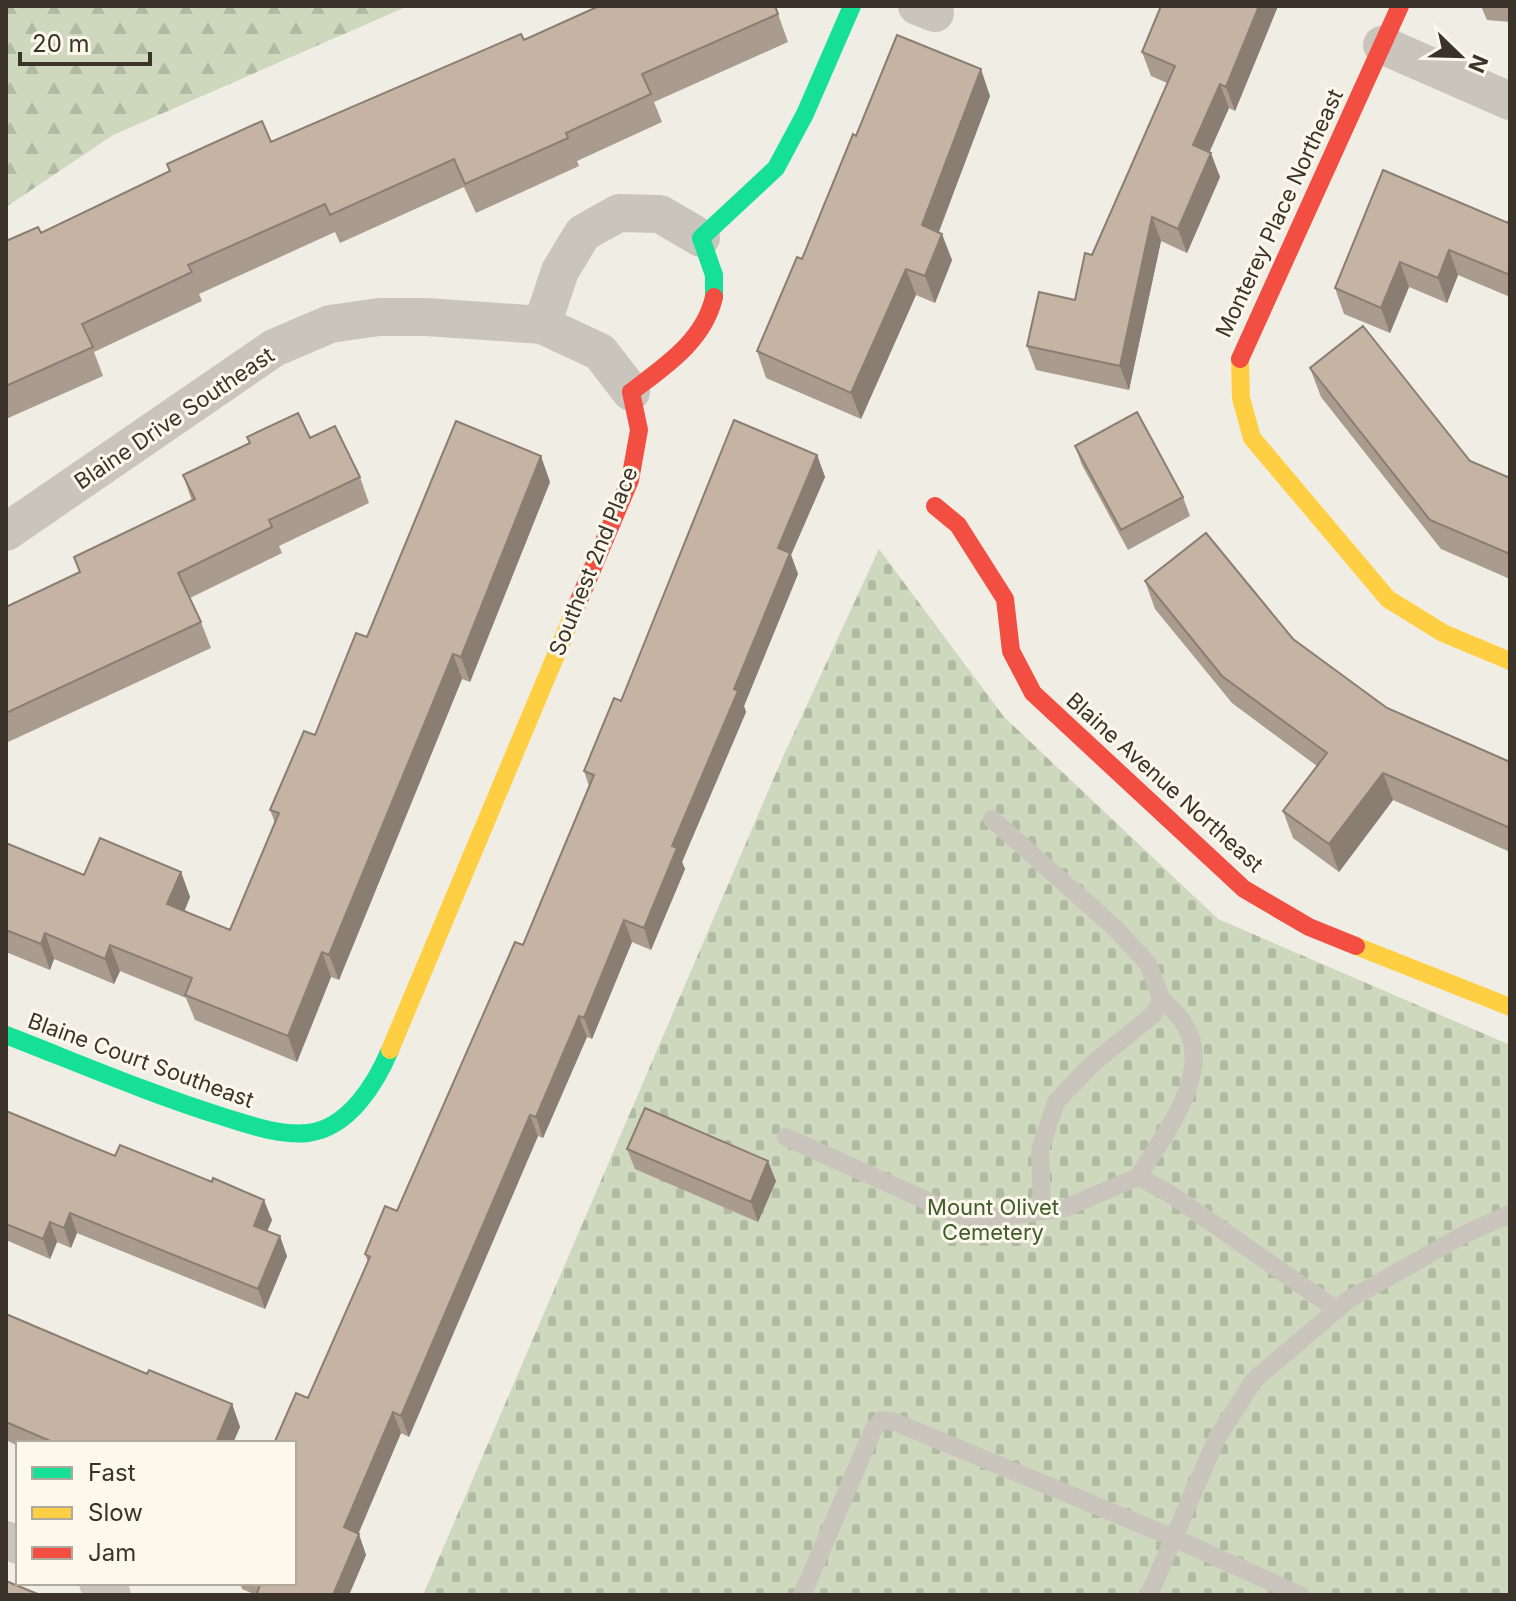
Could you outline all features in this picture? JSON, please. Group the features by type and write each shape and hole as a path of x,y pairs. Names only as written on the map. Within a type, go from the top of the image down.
{"street":[{"path":"701,238 776,168 805,114 852,6"},
{"name":"Monterey Place Northeast","path":"1400,6 1240,356 1238,388 1242,416 1252,438 1388,599 1443,633 1510,661"},
{"path":"1382,45 1510,101"},
{"path":"542,325 560,271 583,233 619,213 660,214 701,238 715,279 710,320 683,351 631,392"},
{"name":"Blaine Drive Southeast","path":"6,532 274,348 330,324 379,317 426,317 542,325 600,352 631,392"},
{"name":"Southest 2nd Place","path":"308,1134 348,1112 374,1087 630,480 639,430 631,392"},
{"name":"Blaine Avenue Northeast","path":"935,506 958,525 1005,599 1011,651 1033,693 1244,889 1309,927 1510,1007"},
{"name":"Blaine Court Southeast","path":"6,1035 253,1128 308,1134"}],"lane":[{"path":"786,1137 958,1215 1002,1217 1065,1208 1138,1177 1181,1103 1195,1057 1187,1027 1161,998 1148,964 1116,929 992,819"},
{"path":"1042,1211 1040,1150 1056,1102 1092,1064 1154,1014 1161,998"},
{"path":"1138,1177 1169,1193 1337,1310"},
{"path":"1149,1595 1216,1440 1254,1380 1337,1310 1465,1234 1510,1214"},
{"path":"802,1595 873,1430 882,1420 895,1422 1174,1538 1300,1595"}],"green space":[{"path":"6,6 408,6 113,135 6,207"},
{"name":"Mount Olivet Cemetery","path":"879,549 1004,717 1218,919 1510,1045 1510,1595 423,1595 782,759"}],"building":[{"path":"599,6 775,6 778,14 642,74 651,94 566,133 568,138 465,184 454,159 330,215 325,204 188,265 192,272 82,324 93,347 6,386 6,241 38,227 41,233 170,171 167,164 262,121 271,142 521,34 524,40"},
{"path":"1161,6 1259,6 1226,87 1220,84 1193,145 1211,153 1178,229 1152,217 1120,366 1027,346 1039,292 1075,300 1085,253 1092,255 1175,66 1142,52"},
{"path":"897,35 981,69 922,225 942,234 925,276 906,269 851,393 757,351 797,257 802,259"},
{"path":"1383,170 1508,223 1510,218 1510,275 1449,250 1438,278 1400,262 1381,308 1335,288"},
{"path":"1363,326 1470,461 1510,478 1510,554 1430,520 1310,368"},
{"path":"1137,412 1183,497 1121,530 1075,446"},
{"path":"298,413 310,438 335,426 360,477 269,520 272,527 178,573 201,622 6,713 6,607 80,572 74,557 195,499 183,475 250,443 247,437"},
{"path":"734,420 817,455 778,548 790,553 734,689 738,691 672,846 677,848 644,928 624,920 584,1018 579,1016 536,1117 530,1115 401,1416 393,1412 344,1527 359,1534 333,1595 256,1595 260,1585 296,1585 296,1441 275,1441 296,1393 308,1398 370,1257 365,1254 385,1206 397,1211 515,942 523,945 594,775 584,771 614,698 621,701"},
{"path":"456,421 541,456 461,657 453,654 329,955 322,952 288,1036 185,995 192,978 110,945 105,959 45,933 41,944 6,930 6,843 84,875 100,838 181,872 167,904 230,930 279,813 270,810 304,731 315,735 356,633 367,637"},
{"path":"1206,533 1293,639 1387,708 1510,762 1510,828 1383,773 1329,844 1283,811 1327,753 1222,676 1145,581"},
{"path":"645,1108 768,1161 751,1202 627,1149"},
{"path":"6,1111 115,1156 120,1145 264,1200 254,1226 280,1236 258,1289 70,1213 64,1228 50,1222 43,1239 6,1224"},
{"path":"6,1314 147,1374 149,1370 232,1404 217,1441 50,1441 6,1422"},
{"path":"6,1581 40,1595 6,1595"}],"traffic: fast":[{"path":"714,297 714,275 701,238 776,168 805,114 852,6"},
{"path":"6,1035 196,1108 265,1129 297,1134 323,1129 348,1113 369,1089 390,1050"}],"traffic: slow":[{"path":"1240,359 1241,398 1252,438 1388,599 1443,633 1510,661"},
{"path":"390,1050 577,605"},
{"path":"1356,946 1510,1007"}],"traffic: jam":[{"path":"1240,359 1400,6"},
{"path":"577,605 630,480 639,430 631,392 670,362 692,340 702,327 714,297"},
{"path":"935,506 958,525 1005,599 1011,651 1033,693 1244,889 1309,927 1356,946"}]}
